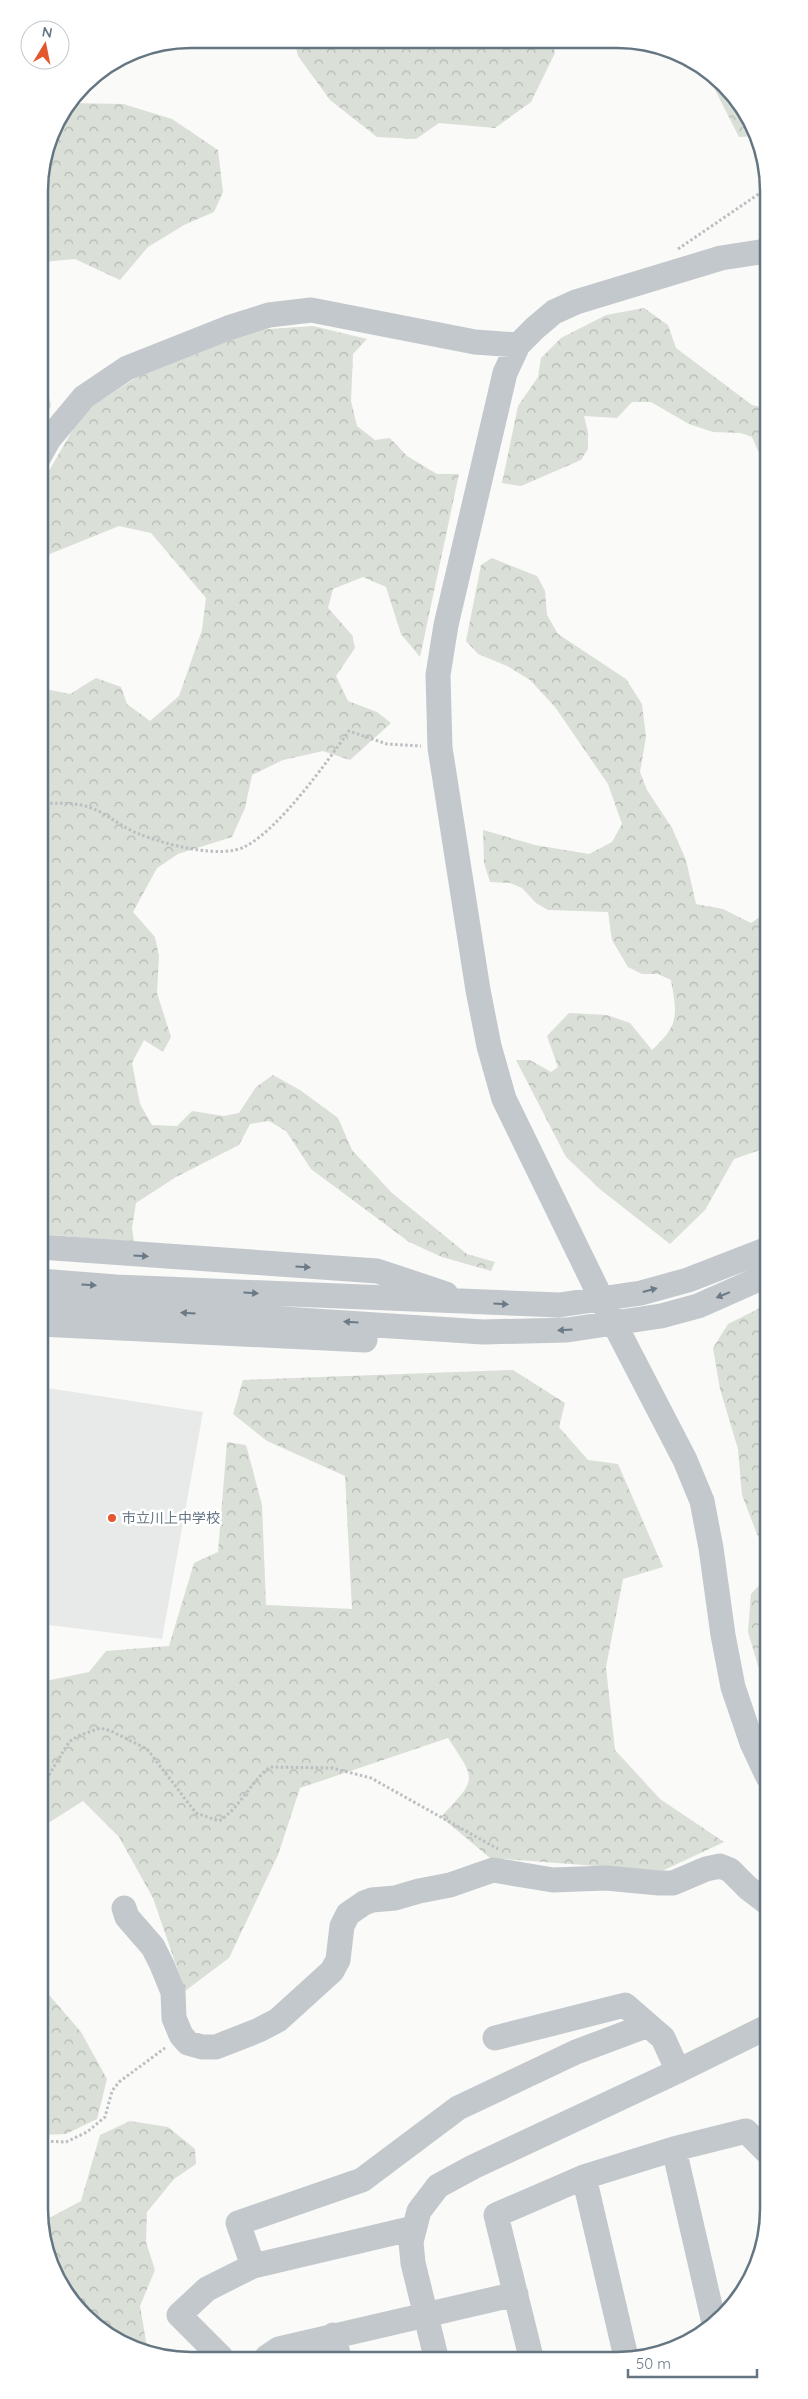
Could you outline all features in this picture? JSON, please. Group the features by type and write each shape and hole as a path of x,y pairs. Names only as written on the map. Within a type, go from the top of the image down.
{"street":[{"path":"760,252 721,258 576,302 562,308 535,328 518,345 505,373 495,409 446,625 438,675 437,710 440,748 478,990 489,1046 504,1099 602,1300 686,1460 702,1501 712,1548 723,1635 734,1687 752,1743 760,1760"},
{"path":"48,441 84,397 127,368 228,328 269,315 311,310 475,342 518,345"},
{"path":"47,1248 377,1271 467,1302"},
{"path":"47,1282 116,1287 559,1305 602,1300 688,1280 760,1252"},
{"path":"47,1303 416,1326 483,1332 567,1330 661,1316 698,1306 760,1279"},
{"path":"47,1324 365,1340 416,1326"},
{"path":"124,1908 127,1916 153,1947 162,1965 172,1992 174,2018 181,2035 188,2042 202,2047 216,2047 259,2030 278,2020 332,1971 338,1960 342,1926 348,1914 364,1903 450,1885 493,1870 554,1880 606,1878 659,1884 673,1883 706,1869 720,1866 730,1870 760,1898"},
{"path":"496,2038 625,2005 663,2038 678,2071"},
{"path":"253,2266 238,2223 362,2180 458,2108 576,2052 648,2025"},
{"path":"435,2352 413,2263 411,2242 420,2211 438,2186 473,2166 678,2071 760,2030"},
{"path":"530,2352 496,2216 584,2177 674,2149 746,2131 760,2145"},
{"path":"674,2149 712,2316"},
{"path":"584,2177 625,2351"},
{"path":"216,2352 179,2315 207,2289 253,2266 414,2228"},
{"path":"274,2352 279,2349 336,2346 426,2316 516,2294"}],"path":[{"path":"669,274 676,250 760,193"},
{"path":"48,803 64,802 90,808 138,834 173,845 219,852 245,847 267,830 322,768 349,731 387,744 440,748"},
{"path":"47,1778 69,1742 78,1736 100,1728 111,1731 147,1749 196,1813 210,1819 219,1821 230,1814 263,1772 270,1767 332,1768 371,1778 505,1852"},
{"path":"47,2141 66,2142 87,2132 105,2117 112,2091 119,2082 181,2035"}],"shaded area":[{"name":"市立川上中学校","path":"47,1388 203,1412 162,1639 47,1625"}],"green space":[{"path":"296,47 554,47 555,53 531,102 495,128 439,123 416,139 377,137 330,100 298,56"},
{"path":"712,84 731,103 750,136 739,137"},
{"path":"78,103 123,104 172,119 218,150 223,192 214,212 184,225 148,247 120,280 75,259 48,261 48,181 52,153 58,136"},
{"path":"644,308 668,325 676,348 752,405 760,407 760,454 752,437 741,433 713,432 689,424 651,402 632,402 617,418 584,416 588,432 588,449 581,460 521,486 502,483 518,406 538,377 541,358 561,338 606,315"},
{"path":"313,326 367,339 353,354 351,401 357,426 375,440 390,438 407,456 437,474 459,474 420,657 401,634 386,587 363,577 333,589 328,608 352,635 355,648 336,676 348,701 377,712 391,723 350,760 323,751 283,760 252,775 245,808 232,837 178,854 157,868 133,912 155,937 159,956 157,993 171,1037 163,1052 144,1040 132,1063 140,1104 152,1125 177,1126 192,1111 224,1116 239,1113 256,1087 273,1075 300,1090 338,1118 352,1150 392,1193 467,1254 495,1262 491,1271 442,1257 409,1242 311,1169 286,1131 269,1121 250,1124 239,1145 176,1177 136,1203 132,1228 134,1242 47,1235 48,690 70,694 96,678 121,687 127,704 150,721 179,696 202,630 206,598 151,533 119,526 48,555 48,473 83,412 142,374 255,330"},
{"path":"48,393 51,406 48,411"},
{"path":"492,558 537,576 545,591 547,615 558,634 626,679 642,704 646,737 640,772 647,790 672,828 686,860 696,904 723,909 751,923 760,917 760,1150 734,1159 705,1210 670,1244 601,1190 566,1157 516,1060 530,1060 551,1072 558,1067 547,1036 569,1013 607,1015 630,1023 652,1050 668,1033 672,1026 675,1011 671,980 658,974 642,974 628,967 612,940 608,912 548,910 536,903 522,888 510,883 490,882 484,863 483,830 535,845 589,854 612,842 622,824 608,784 555,707 530,680 507,666 478,654 466,641 481,565"},
{"path":"760,1308 760,1540 742,1495 738,1449 720,1389 713,1348 728,1324"},
{"path":"513,1370 565,1403 559,1427 588,1460 618,1464 663,1567 623,1579 606,1667 615,1750 660,1799 724,1842 662,1871 490,1858 441,1817 467,1786 469,1779 464,1763 448,1738 300,1788 278,1855 229,1958 185,1991 153,1898 119,1837 83,1801 47,1824 47,1681 89,1672 106,1651 169,1646 194,1563 218,1552 227,1442 246,1445 262,1505 266,1605 352,1609 345,1476 267,1441 233,1414 243,1380"},
{"path":"760,1584 760,1672 748,1632 751,1594"},
{"path":"47,1993 81,2032 107,2079 97,2119 66,2134 47,2135"},
{"path":"130,2121 168,2127 195,2149 196,2164 174,2179 147,2212 146,2242 155,2270 140,2306 147,2345 119,2332 89,2310 67,2280 58,2263 50,2237 48,2217 51,2217 81,2201 100,2135"}],"place":[{"name":"市立川上中学校","path":"112,1518"}]}
